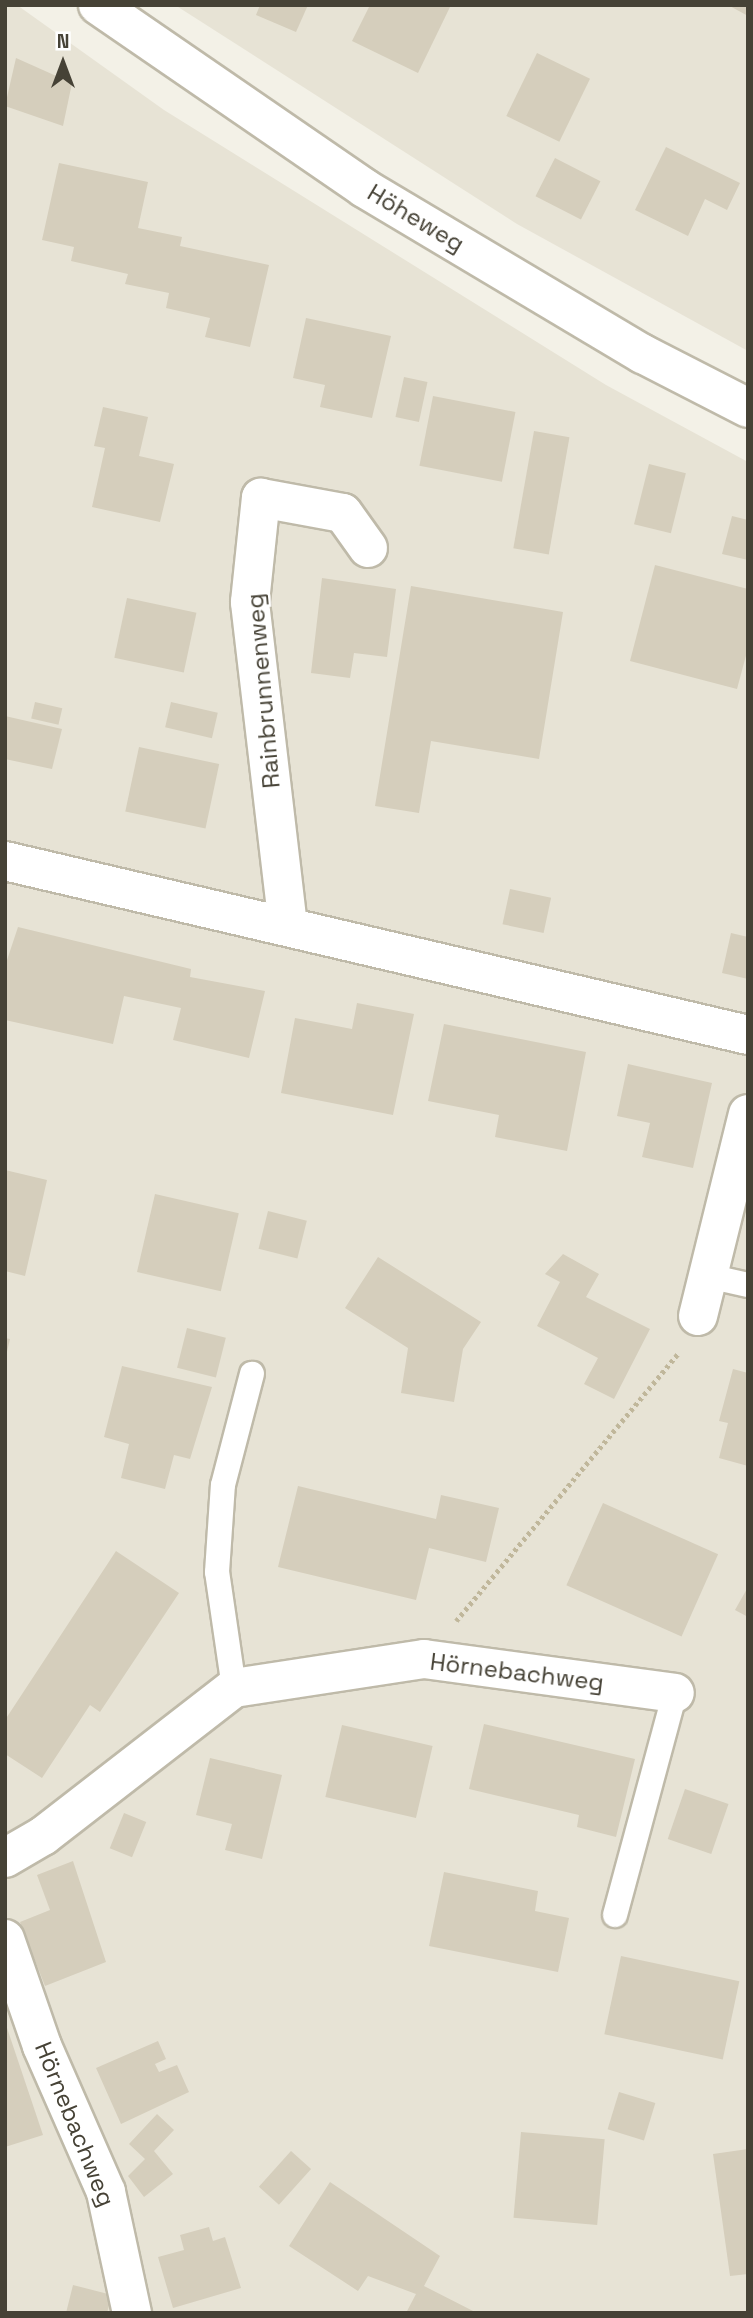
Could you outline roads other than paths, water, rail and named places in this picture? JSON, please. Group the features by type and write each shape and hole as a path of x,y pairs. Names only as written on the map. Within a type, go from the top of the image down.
{"street":[{"name":"Höheweg","path":"98,5 364,188 643,354 748,408"},
{"name":"Rainbrunnenweg","path":"288,926 250,602 261,498 343,513 368,548"},
{"path":"5,860 748,1035"},
{"path":"698,1316 748,1114"},
{"name":"Hörnebachweg","path":"5,1858 43,1836 234,1688 424,1659 675,1693"},
{"name":"Hörnebachweg","path":"5,1939 42,2046 106,2192 132,2313"}],"lane":[{"path":"708,1276 748,1285"},
{"path":"234,1688 217,1572 223,1485 252,1374"},
{"path":"615,1914 675,1693"}]}
